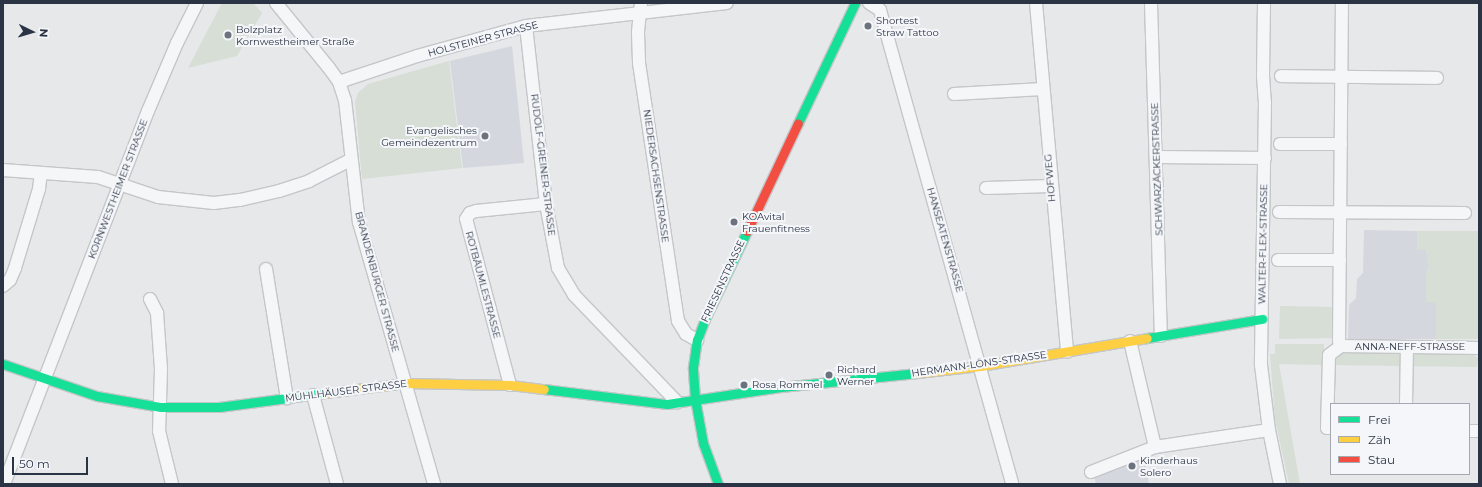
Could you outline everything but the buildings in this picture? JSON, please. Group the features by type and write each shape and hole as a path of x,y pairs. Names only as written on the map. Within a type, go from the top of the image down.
{"street":[{"name":"KORNWESTHEIMER STRASSE","path":"4,484 164,72 197,3"},
{"name":"BRANDENBURGER STRASSE","path":"276,3 339,82 346,106 350,160 359,222 434,484"},
{"name":"HOLSTEINER STRASSE","path":"339,82 417,56 526,26 641,7 727,3"},
{"name":"FRIESENSTRASSE","path":"718,484 703,443 695,398 693,367 697,340 711,306 856,3"},
{"name":"HANSEATENSTRASSE","path":"869,3 880,10 1012,484"},
{"name":"HOFWEG","path":"1036,3 1050,186 1067,352"},
{"name":"SCHWARZÄCKERSTRASSE","path":"1151,3 1157,157 1161,336"},
{"name":"WALTER-FLEX-STRASSE","path":"1264,3 1265,158 1261,365 1269,430 1280,484"},
{"path":"1330,428 1327,428 1329,355 1341,346 1339,341 1342,3"},
{"name":"NIEDERSACHSENSTRASSE","path":"641,7 640,63 678,321 686,334 697,340"},
{"name":"RUDOLF-GREINER-STRASSE","path":"526,26 546,204 558,268 567,284 581,303 677,402"},
{"path":"1281,76 1437,78"},
{"path":"954,94 1043,89"},
{"path":"1280,144 1341,144"},
{"path":"1157,157 1265,158"},
{"path":"3,170 98,177 120,186 158,197 193,202 227,202 309,181 350,160"},
{"path":"3,286 10,280 15,268 39,189 41,173"},
{"path":"986,188 1050,186"},
{"name":"ROTBÄUMLESTRASSE","path":"510,385 466,219 470,213 546,204"},
{"path":"1279,212 1465,213"},
{"path":"1278,260 1340,260"},
{"path":"266,269 287,398"},
{"path":"150,299 157,313 161,369 161,407 159,432 172,484"},
{"name":"HERMANN-LÖNS-STRASSE","path":"695,398 980,366 1262,319"},
{"path":"1130,341 1155,447"},
{"name":"ANNA-NEFF-STRASSE","path":"1341,346 1479,348"},
{"path":"1406,403 1407,347"},
{"name":"MÜHLHÄUSER STRASSE","path":"3,364 97,396 161,407 219,407 405,383 510,385 667,404 695,398"},
{"path":"313,395 337,484"},
{"path":"1091,472 1155,447 1269,430"}],"shaded area":[{"name":"Bolzplatz Kornwestheimer Straße","path":"222,3 253,3 262,13 237,56 188,68"},
{"path":"512,46 524,163 463,168 450,61"},
{"path":"449,61 462,168 362,179 355,102 358,93 368,84"},
{"path":"1364,230 1417,231 1417,249 1426,250 1429,267 1426,273 1427,302 1436,302 1436,339 1348,340 1349,305 1356,298 1357,279 1363,273"},
{"path":"1417,231 1479,231 1479,339 1436,339 1436,303 1426,302 1426,273 1429,267 1426,250 1417,250"},
{"path":"1280,306 1334,307 1332,338 1279,339"},
{"path":"1275,344 1324,344 1324,365 1279,364 1300,484 1289,484 1275,419 1270,354 1275,354"},
{"path":"1339,352 1473,354 1478,358 1477,367 1332,365 1333,358"},
{"name":"Kinderhaus Solero","path":"1144,457 1149,484 1096,484 1094,476"}],"traffic: fast":[{"path":"798,123 855,3"},
{"path":"718,484 703,443 695,399 693,367 697,340 705,319 747,231"},
{"path":"1147,338 1262,319"},
{"path":"3,364 97,396 161,407 219,407 325,393"},
{"path":"544,389 667,404 781,387 917,373"}],"traffic: slow":[{"path":"917,373 980,366 1147,338"},
{"path":"325,393 405,383 510,385 544,389"}],"traffic: jam":[{"path":"747,231 798,123"}],"place":[{"name":"Shortest Straw Tattoo","path":"868,26"},
{"name":"Bolzplatz Kornwestheimer Straße","path":"228,35"},
{"name":"Evangelisches Gemeindezentrum","path":"485,136"},
{"name":"KOAvital Frauenfitness","path":"734,222"},
{"name":"Richard Werner","path":"829,375"},
{"name":"Rosa Rommel","path":"744,385"},
{"name":"Kinderhaus Solero","path":"1132,466"}]}
